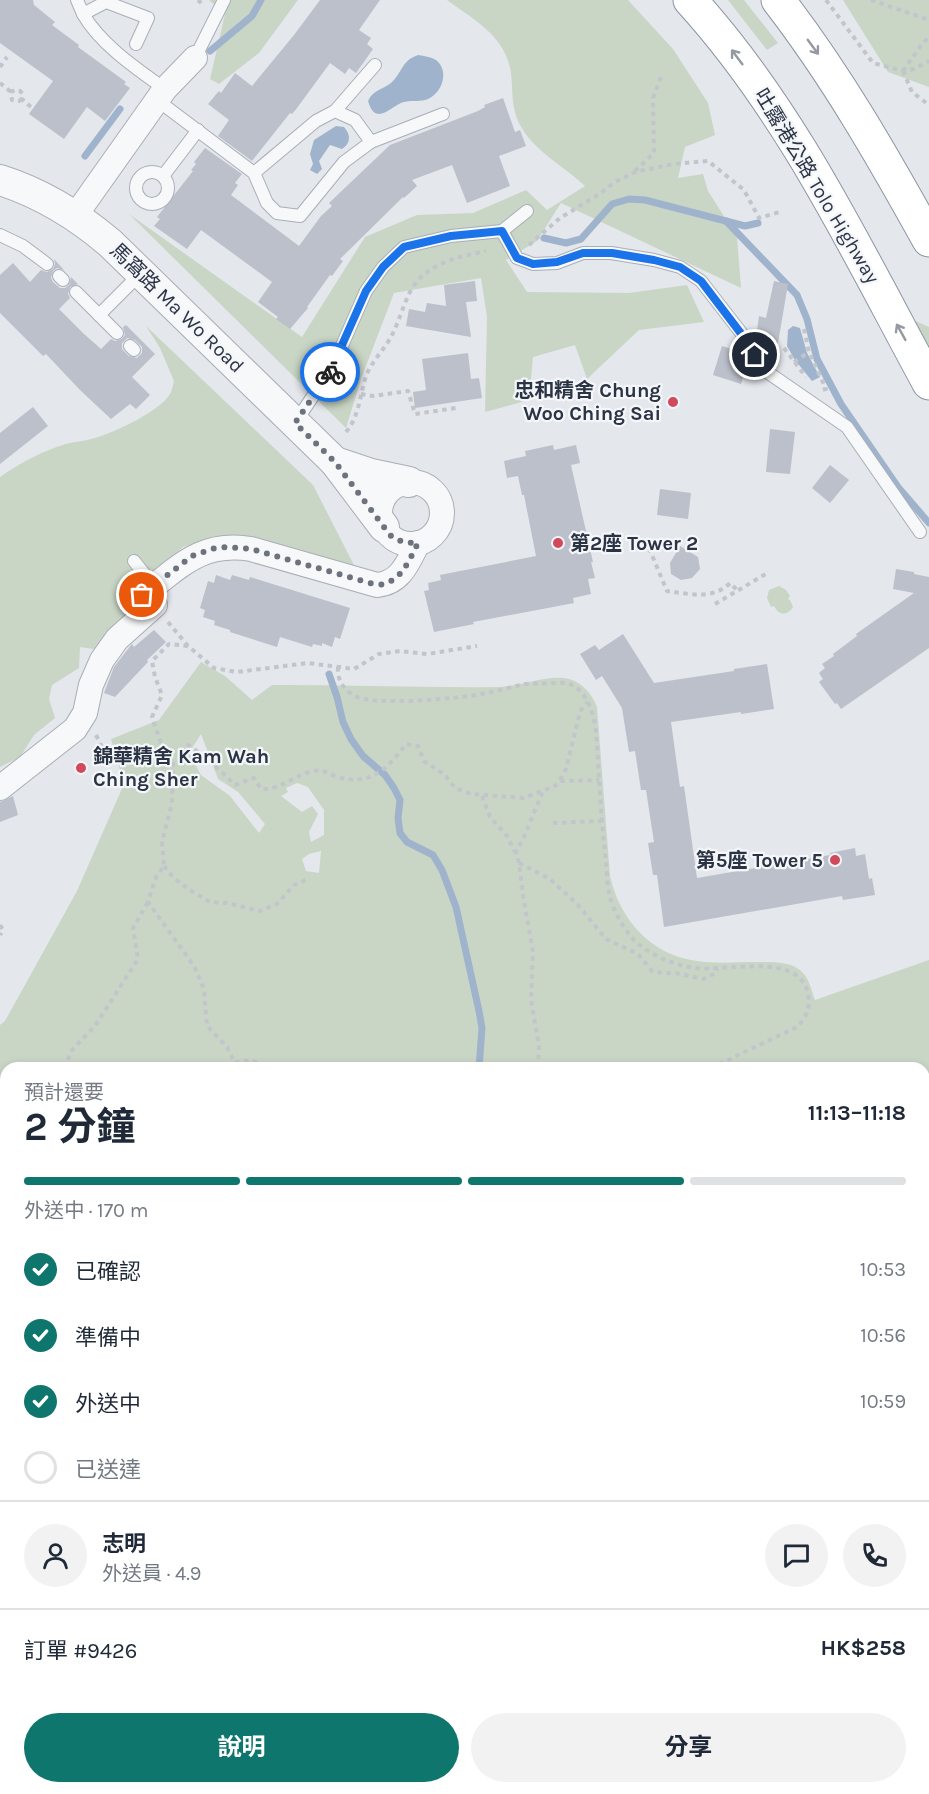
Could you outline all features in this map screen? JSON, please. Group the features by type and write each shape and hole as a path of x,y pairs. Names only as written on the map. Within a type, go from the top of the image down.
{"highway":[{"name":"吐露港公路 Tolo Highway","path":"690,0 734,53 797,144 929,383"},
{"path":"778,0 843,91 929,240"}],"street":[{"path":"75,216 161,94 195,58"},
{"name":"馬窩路 Ma Wo Road","path":"0,180 40,196 75,216 110,243 335,462 390,535 398,541 418,543 435,532 440,523 441,503 429,487 371,474 335,462"},
{"path":"384,527 381,518 384,498 399,484 409,482"},
{"name":"馬窩路 Ma Wo Road","path":"80,721 91,685 102,660 117,639 134,624 155,595 192,556 215,548 251,549 370,584 384,585 397,578 418,543"},
{"path":"0,788 80,721"}],"lane":[{"path":"76,0 91,28 106,43 198,130 254,173 267,203 277,213 300,216 344,162 371,142 443,114"},
{"path":"195,58 224,0"},
{"path":"83,14 106,3 148,18 136,44"},
{"path":"254,173 316,121 335,111 375,65"},
{"path":"335,111 355,120 371,142"},
{"path":"163,176 198,130"},
{"path":"295,423 333,366 366,291 383,267 404,247 451,236 502,231 527,211"},
{"path":"502,231 517,258 533,264 557,262 583,253 612,253 680,267 701,281 749,344 760,367 847,427 920,532"},
{"path":"0,235 22,246 47,264"},
{"path":"99,315 141,273"},
{"path":"76,292 117,333"},
{"path":"134,561 155,595"}],"path":[{"path":"826,0 873,63 903,71 914,69 929,61"},
{"path":"871,0 929,20"},
{"path":"903,71 929,37"},
{"path":"0,67 7,57"},
{"path":"903,71 912,92 929,105"},
{"path":"635,172 654,153 653,98 661,77"},
{"path":"0,83 11,92 12,100 22,99"},
{"path":"11,92 20,91 23,94 22,99"},
{"path":"22,99 31,106"},
{"path":"346,432 353,424 367,373 391,338 412,289 423,275 442,262 533,243 560,218 601,194 615,182 635,172 673,164 708,161 744,190 759,218 780,212"},
{"path":"804,329 808,353 826,390 817,390"},
{"path":"784,348 811,383"},
{"path":"794,361 808,353"},
{"path":"361,394 373,396 408,391 415,414 456,408"},
{"path":"649,548 666,591 712,595 730,583 738,591"},
{"path":"715,604 769,572"},
{"path":"155,595 188,646 214,668 237,672 308,663 354,669 379,654 400,651 427,654 477,646"},
{"path":"188,646 169,644 152,661 162,695 152,717 161,743 173,762 172,803 162,843 164,866 188,889 210,902 227,903 260,911 277,904 294,885 308,879"},
{"path":"338,667 338,677 347,690 356,697 376,701 478,695 527,684 568,683 582,692 588,702 596,733 601,820 610,897 627,933 644,949 660,958 693,968 761,966 788,970 799,975 806,985 808,1010 797,1027 724,1062"},
{"path":"187,744 209,760 236,785 254,778 261,789 270,790 310,771 320,769 337,777 358,779 375,776 396,759 406,744 418,746 424,761 437,769 455,788 482,796 524,798 555,786 560,781 566,769 581,710 588,702"},
{"path":"80,721 111,765"},
{"path":"560,781 599,780"},
{"path":"538,1062 538,1038 531,1000 533,952 516,852 543,790"},
{"path":"482,796 489,817 507,836 516,852"},
{"path":"553,823 601,820"},
{"path":"519,863 550,879 578,905 606,939 638,954 652,971 704,979 716,973 717,969"},
{"path":"66,1062 72,1050 95,1026 138,959 133,928 148,902 156,877 164,866"},
{"path":"148,902 194,966 204,989 207,1026 227,1047 234,1062"},
{"path":"0,925 3,930 0,935"},
{"path":"238,1062 246,1059 258,1062"}],"green space":[{"path":"209,0 298,0 259,53 219,84 210,79 225,14"},
{"path":"447,0 628,0 673,49 708,103 715,135 685,147 678,178 703,174 708,191 737,237 741,288 561,203 537,241 506,260 527,292 629,293 687,285 704,322 639,330 587,379 575,345 533,357 529,400 485,412 487,317 481,278 394,293 361,379 346,428 129,214 302,337 365,237 417,215 473,213 526,190 547,210 585,186 540,150 525,133 515,111 511,73 503,49 478,22"},
{"path":"728,0 744,0 778,43 767,50"},
{"path":"843,0 929,0 929,87 888,72"},
{"path":"906,317 929,327 929,354"},
{"path":"146,326 313,485 357,571 257,538 221,536 183,547 132,591 125,604 133,611 100,650 80,647 79,668 52,685 49,699 55,718 34,735 20,757 0,767 0,477 48,450 94,438 126,425 165,400 171,393 174,381 160,348"},
{"path":"779,586 790,596 788,599 793,607 786,613 778,612 774,606 771,607 767,598 769,590"},
{"path":"201,662 225,676 252,700 272,685 501,687 544,679 569,679 579,683 586,690 597,707 610,876 621,907 640,933 665,951 697,961 774,962 791,965 801,971 806,978 815,1000 929,960 929,1062 0,1062 0,1025 5,1021 77,891 124,784 111,739 159,720","holes":["201,734 218,779 238,792 265,824 259,833 230,796 201,775 189,753","297,783 308,787 324,810 324,835 311,842 309,832 318,814 312,806 302,812 281,796 288,792 286,788","321,851 319,873 306,871 302,859 309,854"]}],"water":[{"path":"418,55 436,60 443,70 443,81 437,92 428,99 404,102 384,113 375,113 368,101 370,97 391,83 408,60"},
{"path":"336,126 344,127 349,136 348,142 342,149 330,145 319,161 322,169 317,174 310,170 313,164 310,154 314,140"},
{"path":"793,326 800,328 807,353 820,377 812,381 787,346 788,330"}],"building":[{"path":"0,0 33,0 34,5 55,22 52,25 126,82 124,84 130,88 105,121 87,107 64,139 29,114 53,81 0,43"},
{"path":"320,0 380,0 359,30 371,38 367,44 373,49 356,73 349,68 345,74 330,63 297,108 292,114 290,113 252,161 218,136 229,120 208,104 219,91 221,93 235,73 252,86"},
{"path":"503,98 515,132 520,130 526,146 499,156 510,186 467,203 452,165 412,180 417,186 340,259 343,261 290,329 258,302 272,282 201,230 187,249 154,226 160,219 157,217 193,171 191,170 196,164 194,162 205,148 242,174 235,183 238,185 231,195 299,246 321,216 332,206 329,203 390,145 478,111 485,107 484,105"},
{"path":"54,259 64,270 57,268 53,271 51,278 53,282 60,288 65,288 69,285 71,277 78,284 70,287 68,294 70,298 59,309 84,334 101,349 111,339 115,341 122,339 125,335 123,327 126,325 155,354 132,377 150,395 136,409 130,404 111,419 46,354 43,356 0,313 0,275 13,263 30,282 41,270 47,272 53,269","holes":["127,338 135,340 142,347 142,353 137,358 129,356 122,349 122,343"]},
{"path":"475,281 477,301 466,302 471,337 406,326 409,309 425,312 427,303 446,306 444,285"},
{"path":"774,281 788,284 778,343 756,338 759,316 766,318"},
{"path":"722,346 744,353 748,361 741,384 713,375"},
{"path":"468,353 471,379 479,378 482,398 415,408 413,392 426,390 422,359"},
{"path":"33,407 48,426 0,464 0,433"},
{"path":"770,429 795,432 790,474 766,472"},
{"name":"第2座 Tower 2","path":"553,445 554,450 576,445 580,463 571,465 593,562 591,562 595,578 588,579 591,594 573,598 574,603 473,622 474,624 434,632 424,591 429,590 428,583 441,580 440,575 536,556 518,476 507,478 504,461 526,456 525,451"},
{"path":"830,465 849,480 830,503 812,488"},
{"path":"660,489 691,493 688,519 657,515"},
{"path":"680,546 698,557 700,569 692,578 681,580 671,574 670,563"},
{"path":"896,569 929,577 929,648 841,709 819,682 823,679 819,673 825,668 822,664 857,636 856,634 914,593 893,589"},
{"path":"216,575 230,580 232,575 249,580 250,577 350,608 340,639 335,637 332,647 322,643 322,646 313,644 312,647 280,637 277,647 214,625 215,621 203,617 205,610 200,608 208,581 214,583"},
{"path":"154,630 166,642 115,697 104,693 114,667 128,649 132,644 134,647"},
{"path":"623,634 654,683 767,664 774,709 671,722 680,787 684,786 697,878 830,855 830,853 855,848 856,856 865,854 869,879 872,878 875,895 843,900 842,896 664,927 657,875 653,875 648,843 654,842 646,790 641,790 635,751 629,752 622,708 602,676 596,680 580,654 595,645 599,650"},
{"path":"13,796 18,815 0,822 0,802"}],"waterway":[{"path":"210,51 252,16 261,0"},
{"path":"85,156 120,109"},
{"path":"544,238 566,243 581,239 612,204 629,199 645,200 745,226 758,223"},
{"path":"726,221 797,295 807,319 817,359 841,404 898,487 929,523"},
{"path":"329,674 343,722 351,739 363,756 385,775 400,800 398,818 400,833 407,842 433,855 442,870 456,907 479,1011 482,1028 479,1062"}],"way so far":[{"path":"142,595 192,556 215,548 227,547 251,549 370,584 384,585 397,578 418,543 398,541 390,535 335,462 295,423 330,372"}],"place":[{"name":"忠和精舍 Chung Woo Ching Sai","path":"673,402"},
{"name":"第2座 Tower 2","path":"558,543"},
{"name":"錦華精舍 Kam Wah Ching Sher","path":"81,768"},
{"name":"第5座 Tower 5","path":"835,860"}],"route":[{"path":"330,372 366,291 383,267 404,247 451,236 502,231 517,258 533,264 557,262 583,253 612,253 680,267 701,281 755,355"}]}
